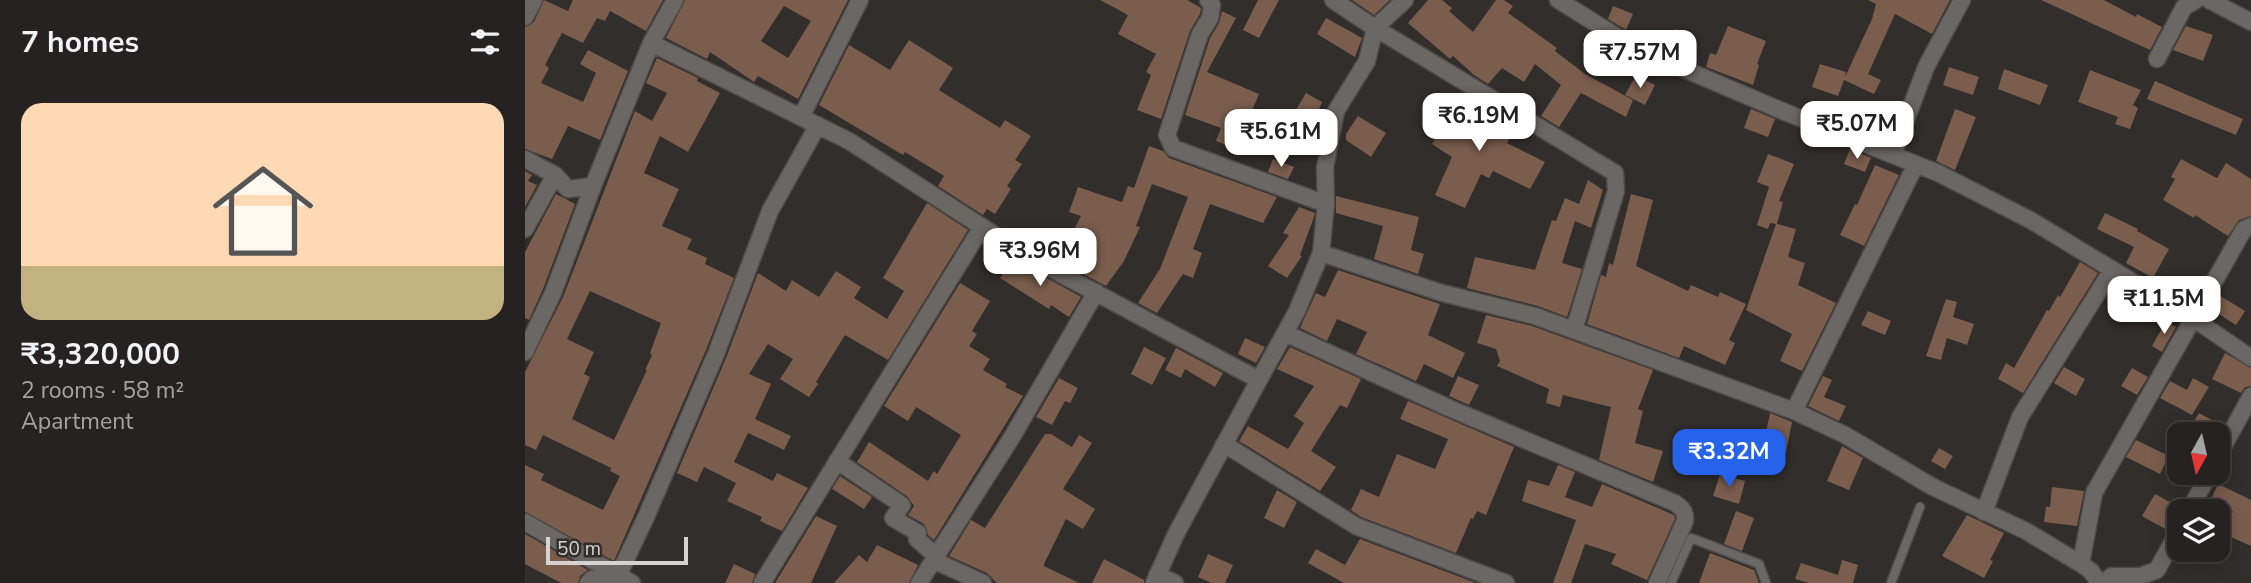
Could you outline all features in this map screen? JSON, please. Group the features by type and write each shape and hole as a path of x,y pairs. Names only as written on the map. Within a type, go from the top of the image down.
{"street":[{"path":"525,18 534,0"},
{"path":"525,352 554,293 593,186 652,43 675,0"},
{"path":"801,117 860,0"},
{"path":"1208,0 1212,5 1210,18 1200,34 1167,135 1173,148 1326,204"},
{"path":"1333,0 1615,173 1616,191 1574,330"},
{"path":"1174,583 1155,579 1176,534 1297,311 1321,253 1326,204 1325,168 1336,111 1367,61 1375,28 1405,0"},
{"path":"1558,0 1637,49 1938,173 2032,221 2194,319 2251,358"},
{"path":"1893,155 1926,68 1962,0"},
{"path":"2157,59 2184,7 2196,0"},
{"path":"2209,0 2251,22"},
{"path":"652,43 849,141 1029,257 1259,380"},
{"path":"618,573 646,517 716,354 771,211 818,125"},
{"path":"525,159 555,175 568,189 593,186"},
{"path":"1794,411 1916,164"},
{"path":"525,229 555,175"},
{"path":"2081,564 2094,493 2244,229 2251,226"},
{"path":"762,583 982,227"},
{"path":"1321,253 1442,293 1535,316 1794,411 1845,435 1933,488 2026,531 2081,564 2101,583 2112,576 2159,576 2167,558"},
{"path":"1984,512 2020,417 2112,270"},
{"path":"919,583 1011,437 1096,292"},
{"path":"1285,333 1449,408 1675,503 1683,509 1685,521 1657,583"},
{"path":"2230,434 2251,396"},
{"path":"1224,444 1356,526 1506,583"},
{"path":"837,461 902,505 893,518 918,533 917,539 934,558 983,583"},
{"path":"525,522 632,583"},
{"path":"589,583 592,579 618,573"}],"lane":[{"path":"1891,583 1920,507"},
{"path":"1671,583 1691,538 1759,564 1766,583"}],"building":[{"path":"544,0 568,11 573,0 663,0 646,31 610,11 605,21 597,18 583,43 562,33 545,65 549,68 541,83 583,102 596,73 580,64 588,50 628,71 600,140 568,126 552,159 525,149 525,27 534,22"},
{"path":"685,0 848,0 798,99 758,76 754,82 710,52 707,59 666,38","holes":["784,6 811,21 788,58 761,41"]},
{"path":"1100,0 1187,0 1201,8 1190,31 1161,119 1137,110 1151,75 1146,72 1156,54 1118,34 1128,15"},
{"path":"1258,0 1279,0 1259,38 1243,30"},
{"path":"1352,0 1390,0 1374,15"},
{"path":"1428,0 1442,0 1452,8 1449,11 1473,32 1496,0 1504,0 1513,6 1508,13 1557,48 1555,51 1585,74 1633,100 1626,117 1581,93 1559,127 1541,116 1561,85 1535,64 1524,82 1502,68 1488,84 1453,56 1450,59 1408,23"},
{"path":"1868,0 1950,0 1932,34 1895,14 1868,74 1881,80 1874,94 1844,80 1838,96 1812,87 1820,64 1846,72 1845,77 1872,19 1876,4"},
{"path":"2041,0 2104,0 2162,27 2150,50"},
{"path":"1613,6 1633,14 1626,30 1608,19"},
{"path":"1222,11 1236,18 1207,72 1259,94 1236,149 1216,141 1221,128 1185,115 1210,38 1219,23"},
{"path":"1326,18 1362,38 1355,57 1317,34"},
{"path":"1728,26 1766,41 1757,64 1759,65 1753,85 1706,67 1710,53 1716,55"},
{"path":"2186,26 2213,35 2203,61 2173,50"},
{"path":"1675,29 1692,35 1684,56 1668,50"},
{"path":"909,40 953,68 939,90 1000,128 1005,120 1031,136 1015,160 1022,164 1007,186 1011,189 995,214 987,209 983,215 938,186 944,176 819,105 849,45 890,70"},
{"path":"657,58 698,78 697,81 720,93 688,152 660,136 644,173 679,189 662,226 692,239 687,249 707,258 705,264 734,278 706,350 614,561 525,512 525,465 544,474 541,480 603,510 620,476 610,471 611,468 543,435 536,450 525,445 525,372 563,297 635,111 652,121 667,93 646,83","holes":["590,291 661,323 647,370 614,440 572,419 590,377 584,374 594,352 567,339"]},
{"path":"1949,67 1979,77 1973,95 1943,85"},
{"path":"2004,69 2048,85 2040,105 1998,89"},
{"path":"2090,70 2141,90 2133,105 2138,108 2130,129 2115,124 2118,117 2078,102"},
{"path":"1636,75 1655,85 1645,105 1625,95"},
{"path":"2155,81 2243,119 2236,135 2147,99"},
{"path":"1460,92 1475,101 1473,103 1483,112 1480,116 1512,135 1507,143 1545,162 1530,189 1493,171 1489,178 1481,174 1465,208 1435,195 1452,157 1432,144 1454,112 1448,106"},
{"path":"1306,93 1322,102 1306,141 1280,130 1288,110 1294,113"},
{"path":"1751,109 1775,119 1768,137 1744,128"},
{"path":"1955,109 1976,117 1955,170 1936,161"},
{"path":"1358,116 1386,133 1371,157 1346,140 1346,134"},
{"path":"1149,146 1163,151 1169,158 1277,197 1263,223 1210,204 1193,249 1202,253 1193,278 1183,274 1157,313 1138,303 1160,269 1188,197 1152,184 1136,226 1140,227 1124,261 1106,286 1058,261 1081,216 1069,212 1078,187 1122,202 1128,186 1134,188"},
{"path":"1850,149 1871,158 1865,172 1844,164"},
{"path":"1768,154 1794,164 1779,201 1783,202 1777,224 1796,229 1788,257 1805,263 1798,285 1836,303 1802,371 1780,361 1792,334 1746,310 1776,224 1770,223 1768,229 1757,225 1769,187 1757,182"},
{"path":"1273,159 1294,167 1288,179 1268,172"},
{"path":"2181,159 2217,178 2226,163 2251,179 2251,216 2239,220 2228,236 2195,215 2194,218 2163,200 2175,179 2171,177"},
{"path":"1875,165 1899,175 1864,246 1840,235"},
{"path":"525,171 532,175 528,181 537,185 525,207"},
{"path":"1588,180 1603,190 1591,228 1575,221 1562,263 1582,269 1567,317 1538,306 1467,288 1475,257 1535,270 1552,220 1556,221 1565,198 1579,204"},
{"path":"556,194 575,204 529,320 525,318 525,252"},
{"path":"1631,194 1653,200 1636,266 1688,291 1691,285 1718,297 1720,292 1746,304 1729,340 1735,343 1725,365 1684,346 1679,358 1587,324 1601,275 1606,277 1609,263 1613,265"},
{"path":"1336,196 1419,217 1411,250 1424,254 1418,274 1374,259 1383,226 1336,213"},
{"path":"927,203 968,230 888,360 845,335 809,397 780,379 793,359 768,344 749,374 771,384 755,419 791,436 784,450 748,433 734,462 773,481 777,473 808,488 782,531 760,521 762,517 727,501 736,483 704,467 697,482 677,473 726,358 758,273 786,291 792,280 819,297 836,271 861,287 854,298 887,319 904,291 883,278"},
{"path":"1299,207 1315,213 1300,255 1302,256 1287,278 1268,266 1289,235 1283,233"},
{"path":"2105,213 2138,229 2137,231 2169,249 2153,278 2126,263 2134,247 2097,229"},
{"path":"1013,259 1081,297 1069,317 1051,305 1049,309 1000,278"},
{"path":"2080,262 2098,273 2023,393 1998,379 2006,363 2014,368 2047,310 2049,311 2058,295 2060,297"},
{"path":"1338,270 1440,304 1428,335 1465,353 1453,378 1424,364 1416,381 1356,354 1367,332 1337,319 1327,341 1300,328 1316,293 1325,297"},
{"path":"960,283 990,301 972,331 977,334 969,346 990,359 983,370 1007,384 1005,387 1023,396 934,540 928,535 924,524 908,515 914,506 908,497 857,462 869,442 928,481 934,471 937,474 961,435 916,407 908,421 884,406"},
{"path":"2219,295 2245,311 2236,325 2211,309"},
{"path":"1946,299 1957,302 1953,317 1974,324 1967,345 1947,338 1941,360 1926,356"},
{"path":"1868,311 1891,321 1885,335 1861,325"},
{"path":"1486,315 1532,326 1653,370 1638,409 1643,411 1635,443 1663,451 1653,482 1599,460 1611,407 1563,395 1560,407 1546,403 1549,389 1497,366 1500,361 1496,349 1477,343"},
{"path":"2166,321 2176,327 2162,352 2152,346"},
{"path":"1245,338 1265,347 1256,363 1238,354"},
{"path":"1144,347 1166,358 1152,385 1131,374"},
{"path":"1290,347 1361,379 1347,408 1340,405 1311,451 1336,467 1320,491 1239,441 1248,426 1288,449 1304,423 1294,416 1314,386 1277,369"},
{"path":"1176,348 1223,373 1215,387 1185,369 1181,378 1165,370"},
{"path":"2225,353 2251,368 2251,386 2245,387 2241,393 2212,379"},
{"path":"2064,367 2085,379 2076,396 2054,383"},
{"path":"2132,368 2148,377 2137,395 2121,386"},
{"path":"1458,376 1479,385 1469,405 1449,396"},
{"path":"1823,376 1832,380 1824,397 1846,406 1839,421 1808,406"},
{"path":"1059,378 1078,388 1070,403 1065,401 1052,425 1036,417"},
{"path":"2193,378 2209,387 2192,415 2160,398 2170,381 2187,390"},
{"path":"1408,401 1514,447 1486,515 1477,511 1473,519 1471,518 1456,553 1361,517 1351,510 1361,489 1379,497 1397,454 1435,469 1448,439 1400,419"},
{"path":"1770,413 1792,422 1786,452 1763,447"},
{"path":"2199,413 2216,422 2194,422"},
{"path":"1045,434 1051,434 1072,447 1079,435 1092,443 1063,489 1095,509 1083,529 1066,519 1044,564 1079,583 997,583 987,573 949,556 971,520 985,528"},
{"path":"2136,440 2167,455 2167,460 2160,474 2126,457"},
{"path":"1842,446 1863,458 1849,490 1827,481"},
{"path":"1939,448 1953,456 1945,469 1931,461"},
{"path":"1558,465 1575,472 1565,497 1592,507 1602,484 1674,515 1675,519 1647,580 1611,564 1616,554 1585,544 1571,583 1553,583 1576,520 1522,501 1528,480 1549,486"},
{"path":"1720,474 1745,481 1739,504 1713,496"},
{"path":"840,476 872,497 864,509 832,489"},
{"path":"2218,485 2220,485 2251,500 2251,546 2230,537 2230,517 2233,511 2230,511 2230,499 2211,499"},
{"path":"2052,487 2084,491 2077,526 2044,522 2046,507 2050,507"},
{"path":"1277,490 1297,502 1284,528 1264,518"},
{"path":"2155,494 2167,500 2167,530 2142,516"},
{"path":"1736,511 1754,518 1742,551 1724,544"},
{"path":"1967,515 2004,533 1984,578 1942,556"},
{"path":"816,516 837,526 811,583 775,583"},
{"path":"525,534 588,570 580,576 578,583 561,583 525,564"},
{"path":"1360,539 1476,583 1344,583 1308,563 1316,549 1345,565"},
{"path":"877,545 918,565 909,583 834,583 859,555 867,562"},
{"path":"1710,553 1754,570 1759,583 1699,583"},
{"path":"1208,554 1233,565 1225,583 1211,583 1198,577"},
{"path":"1104,559 1144,580 1144,583 1092,583"},
{"path":"1842,560 1858,565 1853,583 1809,583 1795,579 1801,563 1838,575"},
{"path":"734,564 755,574 752,583 725,583"}]}
